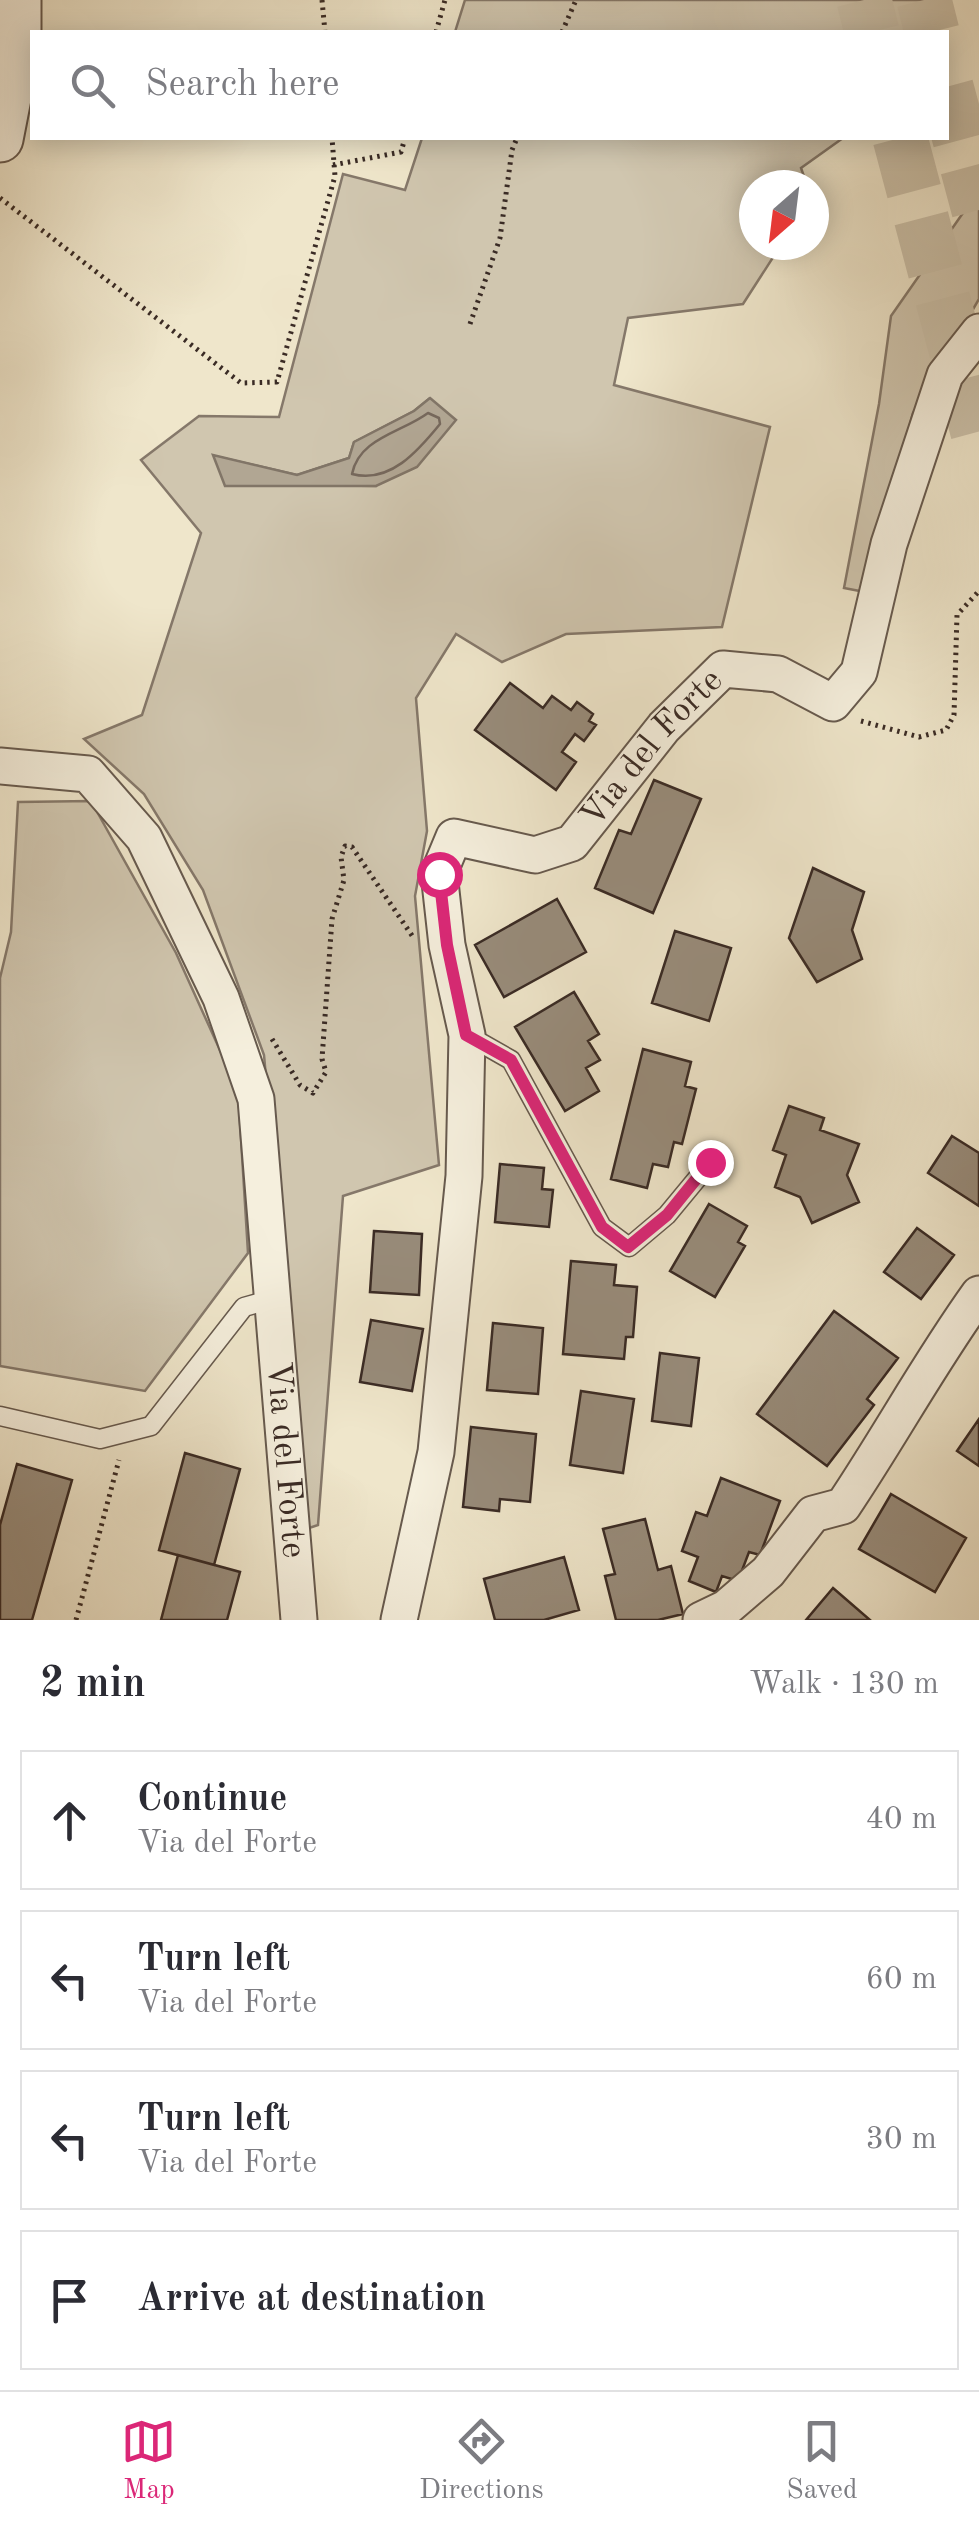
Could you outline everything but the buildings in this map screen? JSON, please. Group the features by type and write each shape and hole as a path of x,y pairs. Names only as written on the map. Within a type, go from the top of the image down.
{"street":[{"path":"0,139 18,47 18,0"},
{"path":"832,703 859,672 889,544 946,374 979,332"},
{"name":"Via del Forte","path":"400,1620 436,1452 464,1176 466,1035 447,945 439,874 454,837 535,854 572,842 664,728 723,669 778,674 832,703"},
{"name":"Via del Forte","path":"0,766 88,774 144,838 222,998 256,1099 298,1620"},
{"path":"701,1620 726,1608 768,1572 813,1514 843,1506 892,1434 943,1344 979,1294"}],"lane":[{"path":"466,1035 511,1060 602,1227 628,1247 667,1215 710,1162"},
{"path":"0,1416 100,1439 151,1426 244,1308 272,1298"}],"path":[{"path":"322,0 324,30"},
{"path":"437,30 445,0"},
{"path":"563,30 576,0"},
{"path":"0,198 241,383 277,382 335,176 332,140"},
{"path":"333,164 400,152 404,140"},
{"path":"470,324 500,238 516,140"},
{"path":"832,703 862,722 919,737 946,730 954,715 957,615 979,591"},
{"path":"262,1023 300,1085 313,1092 326,1072 322,1059 332,919 344,880 341,857 346,846 352,847 415,940"},
{"path":"76,1620 127,1433"}],"shaded area":[{"path":"465,0 935,0 927,30 456,30"},
{"path":"421,140 840,140 802,170 739,170 739,260 771,260 743,304 628,318 614,385 770,427 722,627 566,634 502,662 456,634 416,698 427,831 415,896 439,1165 343,1196 318,1525 303,1530 264,1055 203,890 144,794 84,739 142,715 201,533 141,460 199,416 279,417 343,174 405,190","holes":["430,398 376,486 309,485 214,456 297,475 349,458 354,442 414,411"]},
{"path":"979,190 979,299 913,413 865,592 844,588 879,404 891,316"},
{"path":"91,801 176,953 238,1090 248,1253 145,1391 0,1366 0,978 11,932 18,802"}],"water":[{"path":"430,398 456,420 417,467 376,486 225,486 213,455 297,475 349,458 354,442 414,411"}],"tunnel":[{"path":"864,0 872,30"},
{"path":"924,0 932,30"},
{"path":"949,98 979,210"},
{"path":"901,140 979,436"}],"route":[{"path":"439,874 447,945 466,1035 511,1060 602,1227 628,1247 667,1215 710,1162"}]}
